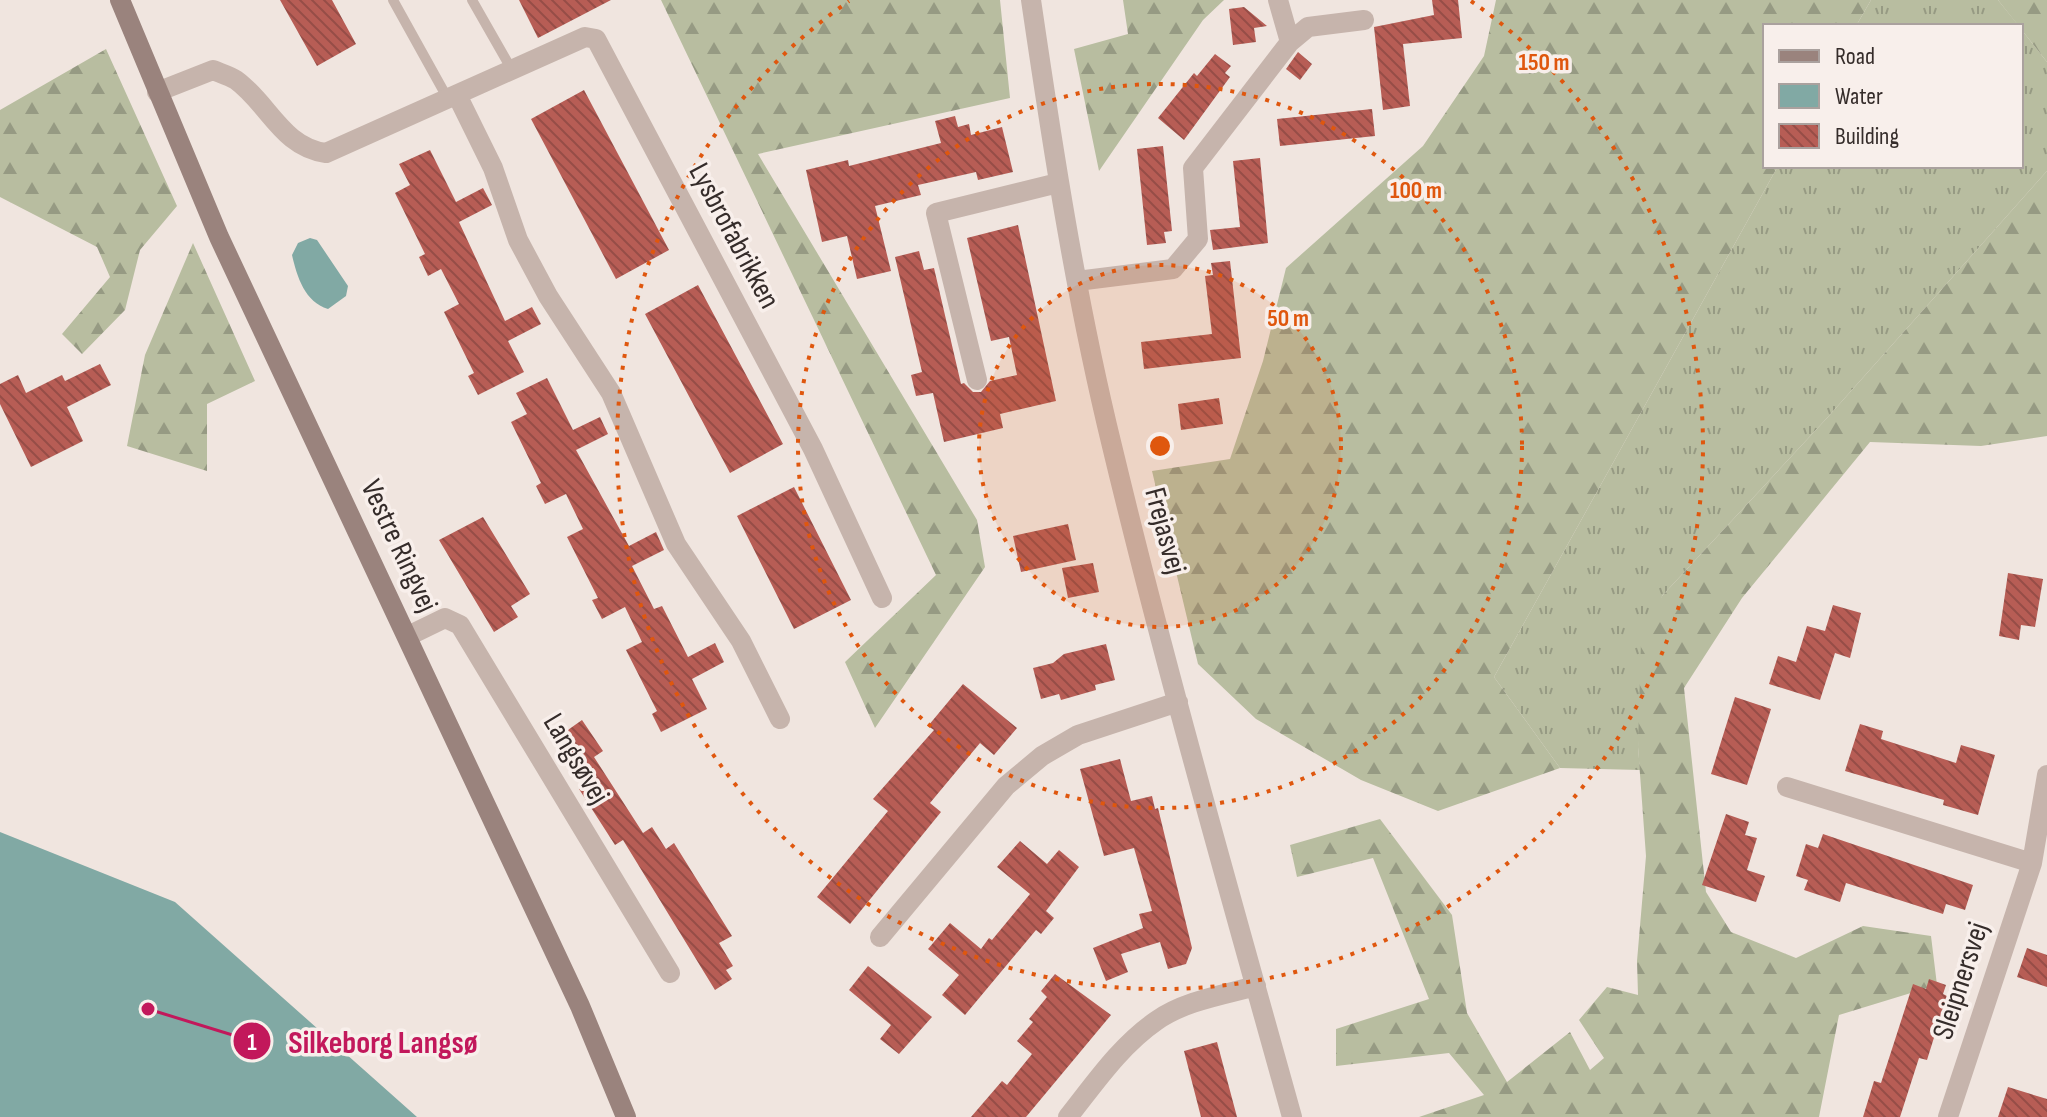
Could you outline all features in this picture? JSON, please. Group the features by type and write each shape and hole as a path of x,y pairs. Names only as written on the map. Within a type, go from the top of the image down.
{"main road":[{"name":"Vestre Ringvej","path":"120,0 219,237 580,1006 626,1117"}],"street":[{"name":"Frejasvej","path":"1031,0 1058,183 1111,444 1292,1117"},
{"path":"1278,0 1290,42"},
{"path":"1077,281 1173,269 1198,239 1193,168 1290,42 1308,27 1364,20"},
{"name":"Lysbrofabrikken","path":"157,92 213,70 236,80 289,137 309,151 326,153 585,37 596,39 813,449 882,598"},
{"path":"453,97 493,168 518,240 548,296 611,393 676,544 741,641 780,719"},
{"path":"977,380 936,213 1058,183"},
{"name":"Langsøvej","path":"408,636 445,618 460,625 670,973"},
{"path":"880,937 1006,786 1042,756 1078,735 1178,702"},
{"name":"Sleipnersvej","path":"1948,1117 2032,863 2047,775"},
{"path":"1787,787 2032,863"},
{"path":"1068,1117 1123,1049 1158,1019 1191,1003 1256,986"}],"lane":[{"path":"393,0 453,97"},
{"path":"472,0 512,70"}],"green space":[{"path":"661,0 1000,0 1010,98 758,154 977,520 985,567 875,728 845,662 936,575"},
{"path":"1123,0 1224,0 1203,20 1099,171 1074,49 1128,34"},
{"path":"1496,0 1871,0 1857,24 1763,24 1763,168 1777,168 1494,677 1560,768 1438,811 1361,780 1256,719 1198,664 1152,471 1230,459 1263,361 1286,268 1423,146 1484,56"},
{"path":"1871,0 1998,0 2017,24 1857,24"},
{"path":"1998,0 2047,0 2047,62 2023,32 2023,24 2017,24"},
{"path":"2023,32 2047,62 2047,171 1827,418 1662,596 1638,747 1640,770 1560,768 1494,677 1777,168 2023,168"},
{"path":"106,49 177,206 140,250 125,310 82,354 62,334 110,277 97,247 0,197 0,110"},
{"path":"2047,171 2047,436 1981,446 1870,442 1742,598 1684,688 1706,892 1731,932 1796,958 1863,926 1931,936 1937,985 1839,1015 1819,1117 1419,1117 1484,1095 1449,1053 1336,1066 1336,1029 1429,999 1373,858 1297,877 1290,845 1380,819 1452,915 1467,1013 1507,1082 1570,1032 1590,1070 1604,1058 1579,1020 1607,987 1638,995 1637,961 1646,856 1638,747 1641,641 1662,596 1827,418"},
{"path":"193,243 255,381 207,404 207,471 127,446 145,355"}],"water":[{"path":"310,238 317,240 348,286 346,296 328,309 308,295 294,263 292,255 298,243"},
{"path":"0,832 175,902 417,1117 0,1117"}],"building":[{"path":"280,0 332,0 356,44 317,66"},
{"path":"519,0 611,0 538,38"},
{"path":"1432,0 1458,0 1462,38 1403,44 1410,106 1383,110 1374,27 1434,15"},
{"path":"1244,7 1267,26 1254,28 1256,42 1233,45 1229,9"},
{"path":"1298,52 1312,64 1300,80 1286,69"},
{"path":"1215,54 1231,66 1225,73 1230,77 1184,140 1158,118 1194,73 1197,76"},
{"path":"584,90 669,250 616,279 531,119"},
{"path":"1372,109 1375,136 1280,146 1277,119"},
{"path":"955,116 958,127 969,124 971,135 1002,127 1013,172 978,180 976,172 918,185 921,195 875,206 891,271 857,279 847,236 822,242 806,170 848,160 849,166 941,143 935,121"},
{"path":"1163,146 1172,231 1164,232 1166,243 1147,245 1137,149"},
{"path":"430,150 456,202 483,188 492,205 459,222 505,321 532,307 541,324 508,341 524,372 478,395 468,376 474,373 444,312 459,304 441,269 428,276 419,257 425,254 395,193 410,185 399,164"},
{"path":"1260,158 1268,243 1213,250 1210,230 1240,227 1233,161"},
{"path":"1018,225 1056,401 1000,414 1003,428 944,442 933,393 916,396 911,375 922,372 895,257 919,251 924,270 934,268 961,384 964,383 973,392 981,392 990,381 1017,375 1009,337 991,341 967,238"},
{"path":"1230,261 1241,358 1144,369 1141,342 1212,334 1205,276 1213,275 1211,263"},
{"path":"698,285 783,444 730,473 645,314"},
{"path":"100,364 111,385 67,407 83,441 31,467 0,404 0,384 18,375 26,393 62,375 65,381"},
{"path":"547,378 573,430 600,417 608,434 576,450 629,546 656,532 664,550 632,566 654,609 662,606 688,657 715,643 724,662 692,679 707,709 661,732 652,714 657,711 626,650 642,642 625,607 602,619 592,600 598,598 567,537 583,529 566,494 545,504 536,486 541,483 511,422 527,414 516,393"},
{"path":"1219,398 1223,424 1181,430 1178,404"},
{"path":"794,487 851,600 794,629 737,516"},
{"path":"483,517 530,594 511,606 518,617 494,632 439,540"},
{"path":"1068,524 1076,560 1021,572 1013,536"},
{"path":"1093,563 1099,592 1068,598 1062,568"},
{"path":"2008,573 2043,579 2035,627 2021,625 2019,640 1999,636"},
{"path":"1833,605 1861,613 1850,658 1835,653 1820,700 1769,684 1778,656 1796,662 1807,626 1825,631"},
{"path":"1106,644 1115,680 1095,685 1096,690 1061,700 1059,694 1041,699 1033,668 1053,663 1064,654"},
{"path":"963,684 1017,728 994,755 980,743 930,803 941,812 850,924 817,897 888,811 873,799 934,730 928,726"},
{"path":"1735,697 1771,709 1747,785 1711,774"},
{"path":"582,720 603,751 594,757 643,833 652,827 666,849 674,843 732,936 719,943 733,966 726,970 732,979 715,990 623,840 615,845 579,789 590,782 558,737"},
{"path":"1860,724 1883,731 1881,739 1956,763 1961,745 1995,755 1978,815 1943,805 1944,800 1845,771"},
{"path":"1120,759 1131,801 1152,796 1155,809 1158,808 1192,948 1186,964 1168,969 1160,942 1121,954 1128,972 1106,981 1093,948 1143,928 1139,914 1152,911 1134,848 1104,856 1080,769"},
{"path":"1726,814 1749,822 1745,835 1757,838 1747,870 1765,876 1756,902 1702,885"},
{"path":"1823,834 1973,885 1965,910 1946,904 1943,914 1846,883 1840,902 1804,890 1808,880 1796,876 1806,844 1818,848"},
{"path":"1020,841 1047,864 1059,850 1079,867 1046,911 1054,918 1041,934 1036,930 965,1015 942,995 959,975 928,949 950,923 981,949 989,938 992,940 1030,894 997,867"},
{"path":"2027,948 2047,955 2047,987 2017,977"},
{"path":"868,966 932,1017 899,1054 880,1039 891,1025 849,990"},
{"path":"1055,974 1111,1015 1026,1117 971,1117 1002,1081 1007,1085 1032,1054 1017,1041 1033,1022 1029,1019 1047,997 1041,991"},
{"path":"1929,979 1946,985 1943,994 1947,996 1927,1060 1919,1058 1900,1117 1863,1117 1874,1081 1881,1083 1913,984 1926,989"},
{"path":"1217,1042 1237,1117 1201,1117 1184,1051"},
{"path":"2008,1087 2047,1099 2047,1117 1998,1117"}],"place":[{"name":"Silkeborg Langsø","path":"148,1009"}]}
